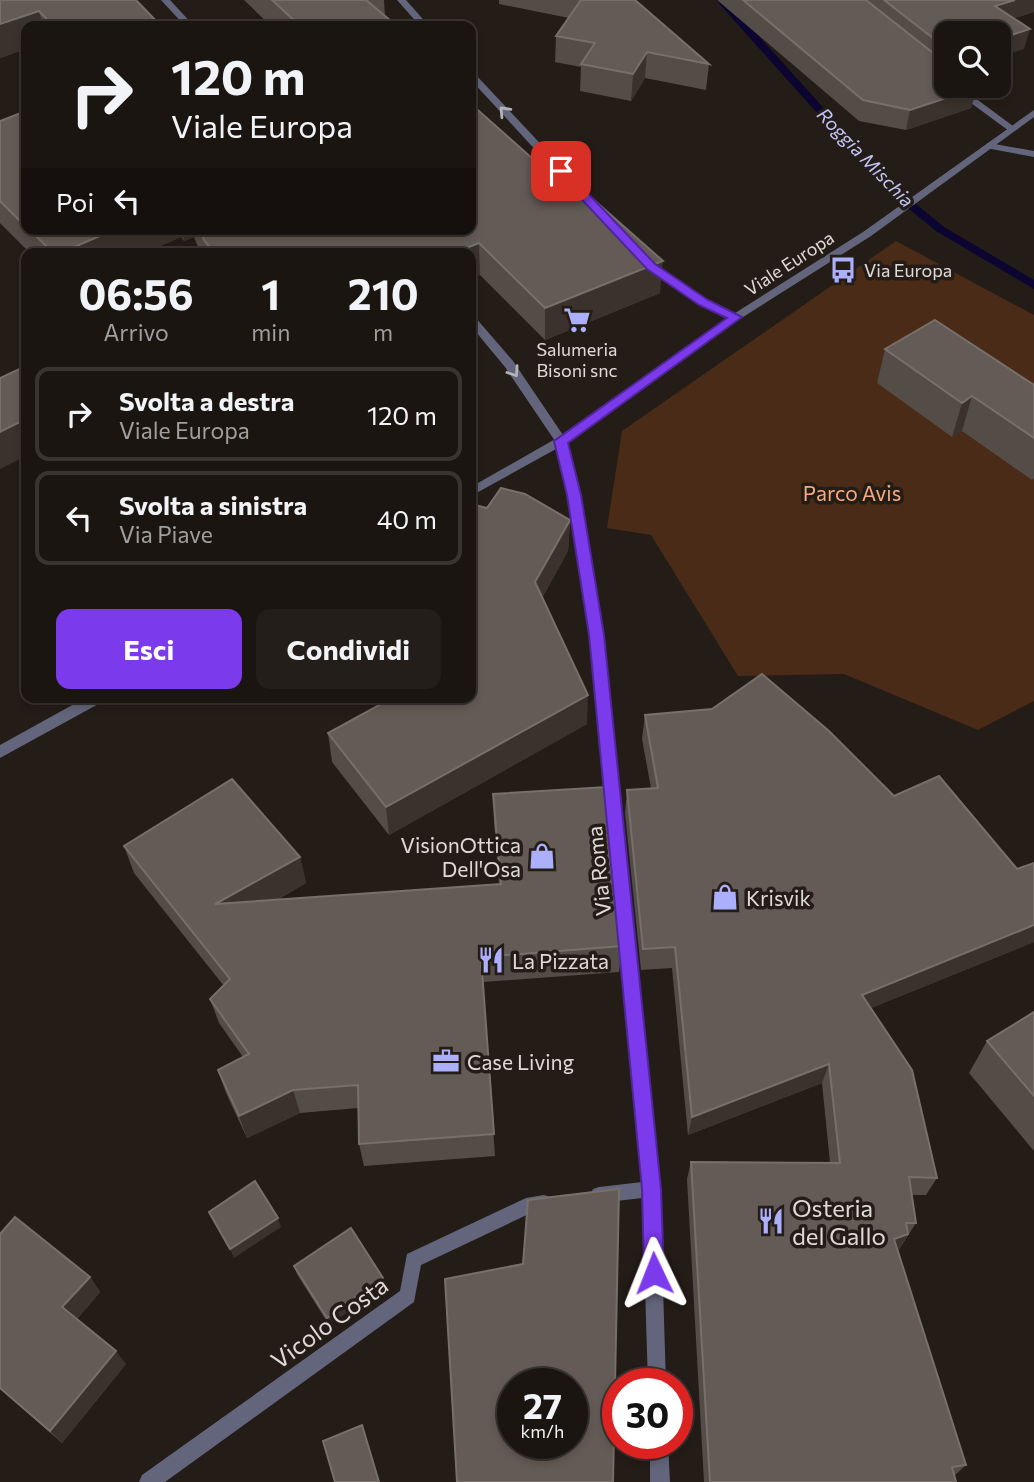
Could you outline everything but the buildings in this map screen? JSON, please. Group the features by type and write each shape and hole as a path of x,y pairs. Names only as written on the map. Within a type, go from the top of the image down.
{"street":[{"path":"165,0 185,21"},
{"path":"401,0 420,21"},
{"path":"476,80 594,206"},
{"path":"969,98 1012,129"},
{"name":"Viale Europa","path":"476,489 561,441 736,317 918,197 1034,113"},
{"path":"989,146 1034,154"},
{"path":"641,257 651,267 704,303 736,317"},
{"path":"476,324 509,364 561,441"},
{"name":"Via Roma","path":"561,441 574,495 597,635 651,1189 657,1368"},
{"path":"0,752 88,703"},
{"name":"Vicolo Costa","path":"149,1482 408,1296 413,1260 532,1204 651,1189"},
{"path":"659,1459 660,1482"}],"green space":[{"name":"Parco Avis","path":"896,241 1034,315 1034,701 978,730 844,674 738,676 651,535 607,528 622,431"}],"waterway":[{"name":"Roggia Mischia","path":"721,0 890,188 940,229 1034,285"}],"place":[{"name":"Via Europa","path":"843,270"},
{"name":"Salumeria Bisoni snc","path":"577,320"},
{"name":"VisionOttica Dell'Osa","path":"542,856"},
{"name":"Krisvik","path":"725,897"},
{"name":"La Pizzata","path":"491,960"},
{"name":"Case Living","path":"446,1061"},
{"name":"Osteria del Gallo","path":"771,1221"}],"route":[{"path":"561,171 651,267 704,303 736,317 561,441 572,482 597,635 651,1189 654,1273"}]}
